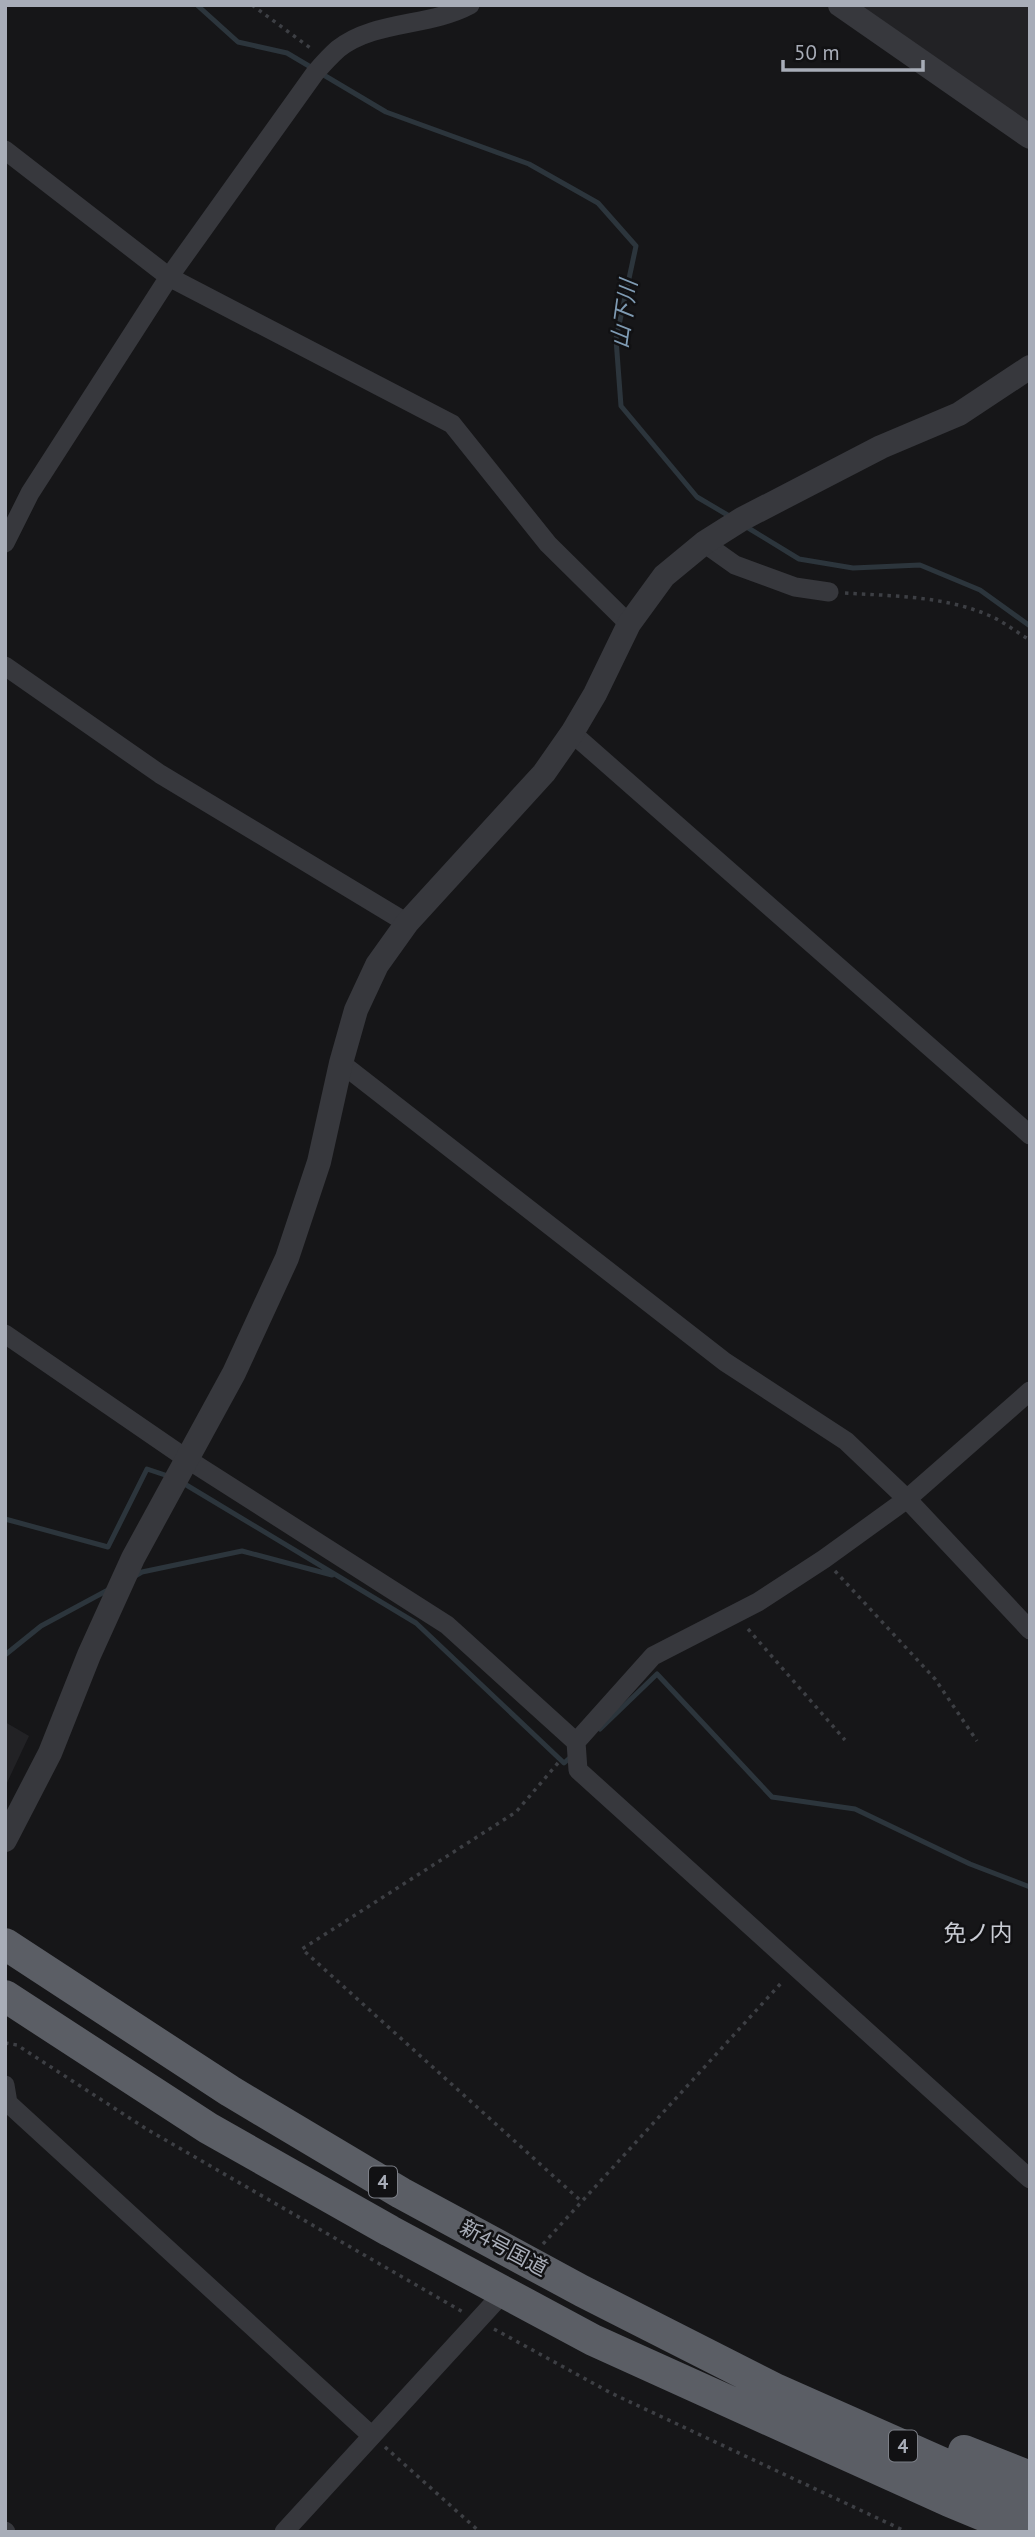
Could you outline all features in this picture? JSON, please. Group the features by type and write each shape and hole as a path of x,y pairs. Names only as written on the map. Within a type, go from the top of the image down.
{"highway":[{"name":"新4号国道","path":"5,1944 230,2091 401,2193 582,2291 777,2390 1030,2502"},
{"name":"新4号国道","path":"5,1996 208,2128 593,2340 949,2501 1024,2532"},
{"path":"593,2340 713,2410 967,2532"},
{"path":"777,2390 835,2401 1030,2477"}],"street":[{"path":"5,543 30,493 169,277 315,73 339,48 368,33 453,14 470,5"},
{"path":"840,5 1030,137"},
{"path":"5,150 169,277 452,424 548,544 629,624"},
{"path":"5,1840 50,1753 89,1655 133,1558 234,1373 287,1258 319,1162 356,1010 377,965 407,923 544,773 595,694 629,624 664,576 704,543 742,519 870,453 959,414 1030,367"},
{"path":"704,543 735,565 795,587 829,592"},
{"path":"5,666 160,774 407,923"},
{"path":"572,733 1030,1135"},
{"path":"341,1063 725,1362 846,1441 907,1499 1030,1630"},
{"path":"5,1334 187,1459 447,1625 576,1742 578,1770 1030,2179"},
{"path":"576,1742 653,1656 758,1602 824,1559 907,1499 1030,1391"},
{"path":"5,2085 8,2103 372,2436"},
{"path":"284,2532 504,2292"}],"path":[{"path":"252,5 327,61"},
{"path":"829,592 907,596 946,603 989,615 1030,640"},
{"path":"824,1559 934,1679 977,1741"},
{"path":"735,1615 845,1740"},
{"path":"576,1742 516,1812 302,1948 582,2201"},
{"path":"550,2236 796,1967"},
{"path":"5,2043 17,2045 148,2130 478,2320 611,2393 907,2532"},
{"path":"372,2436 480,2532"}],"shaded area":[{"path":"858,5 1030,5 1030,124"},
{"path":"5,1722 29,1736 5,1787"}],"waterway":[{"name":"山下川","path":"197,5 238,42 287,53 314,69"},
{"name":"山下川","path":"322,74 386,112 529,164 598,203 636,246 616,339 621,406 697,497 731,517"},
{"name":"山下川","path":"745,526 799,559 853,568 920,565 980,590 1030,626"},
{"path":"5,1519 108,1547 147,1469 171,1477"},
{"path":"183,1483 416,1623 564,1763 573,1755"},
{"path":"135,1576 142,1572 242,1551 332,1575"},
{"path":"5,1655 41,1626 108,1590"},
{"path":"600,1729 657,1674 772,1797 855,1809 970,1864 1030,1887"}],"district":[{"name":"免ノ内","path":"978,1933"}]}
